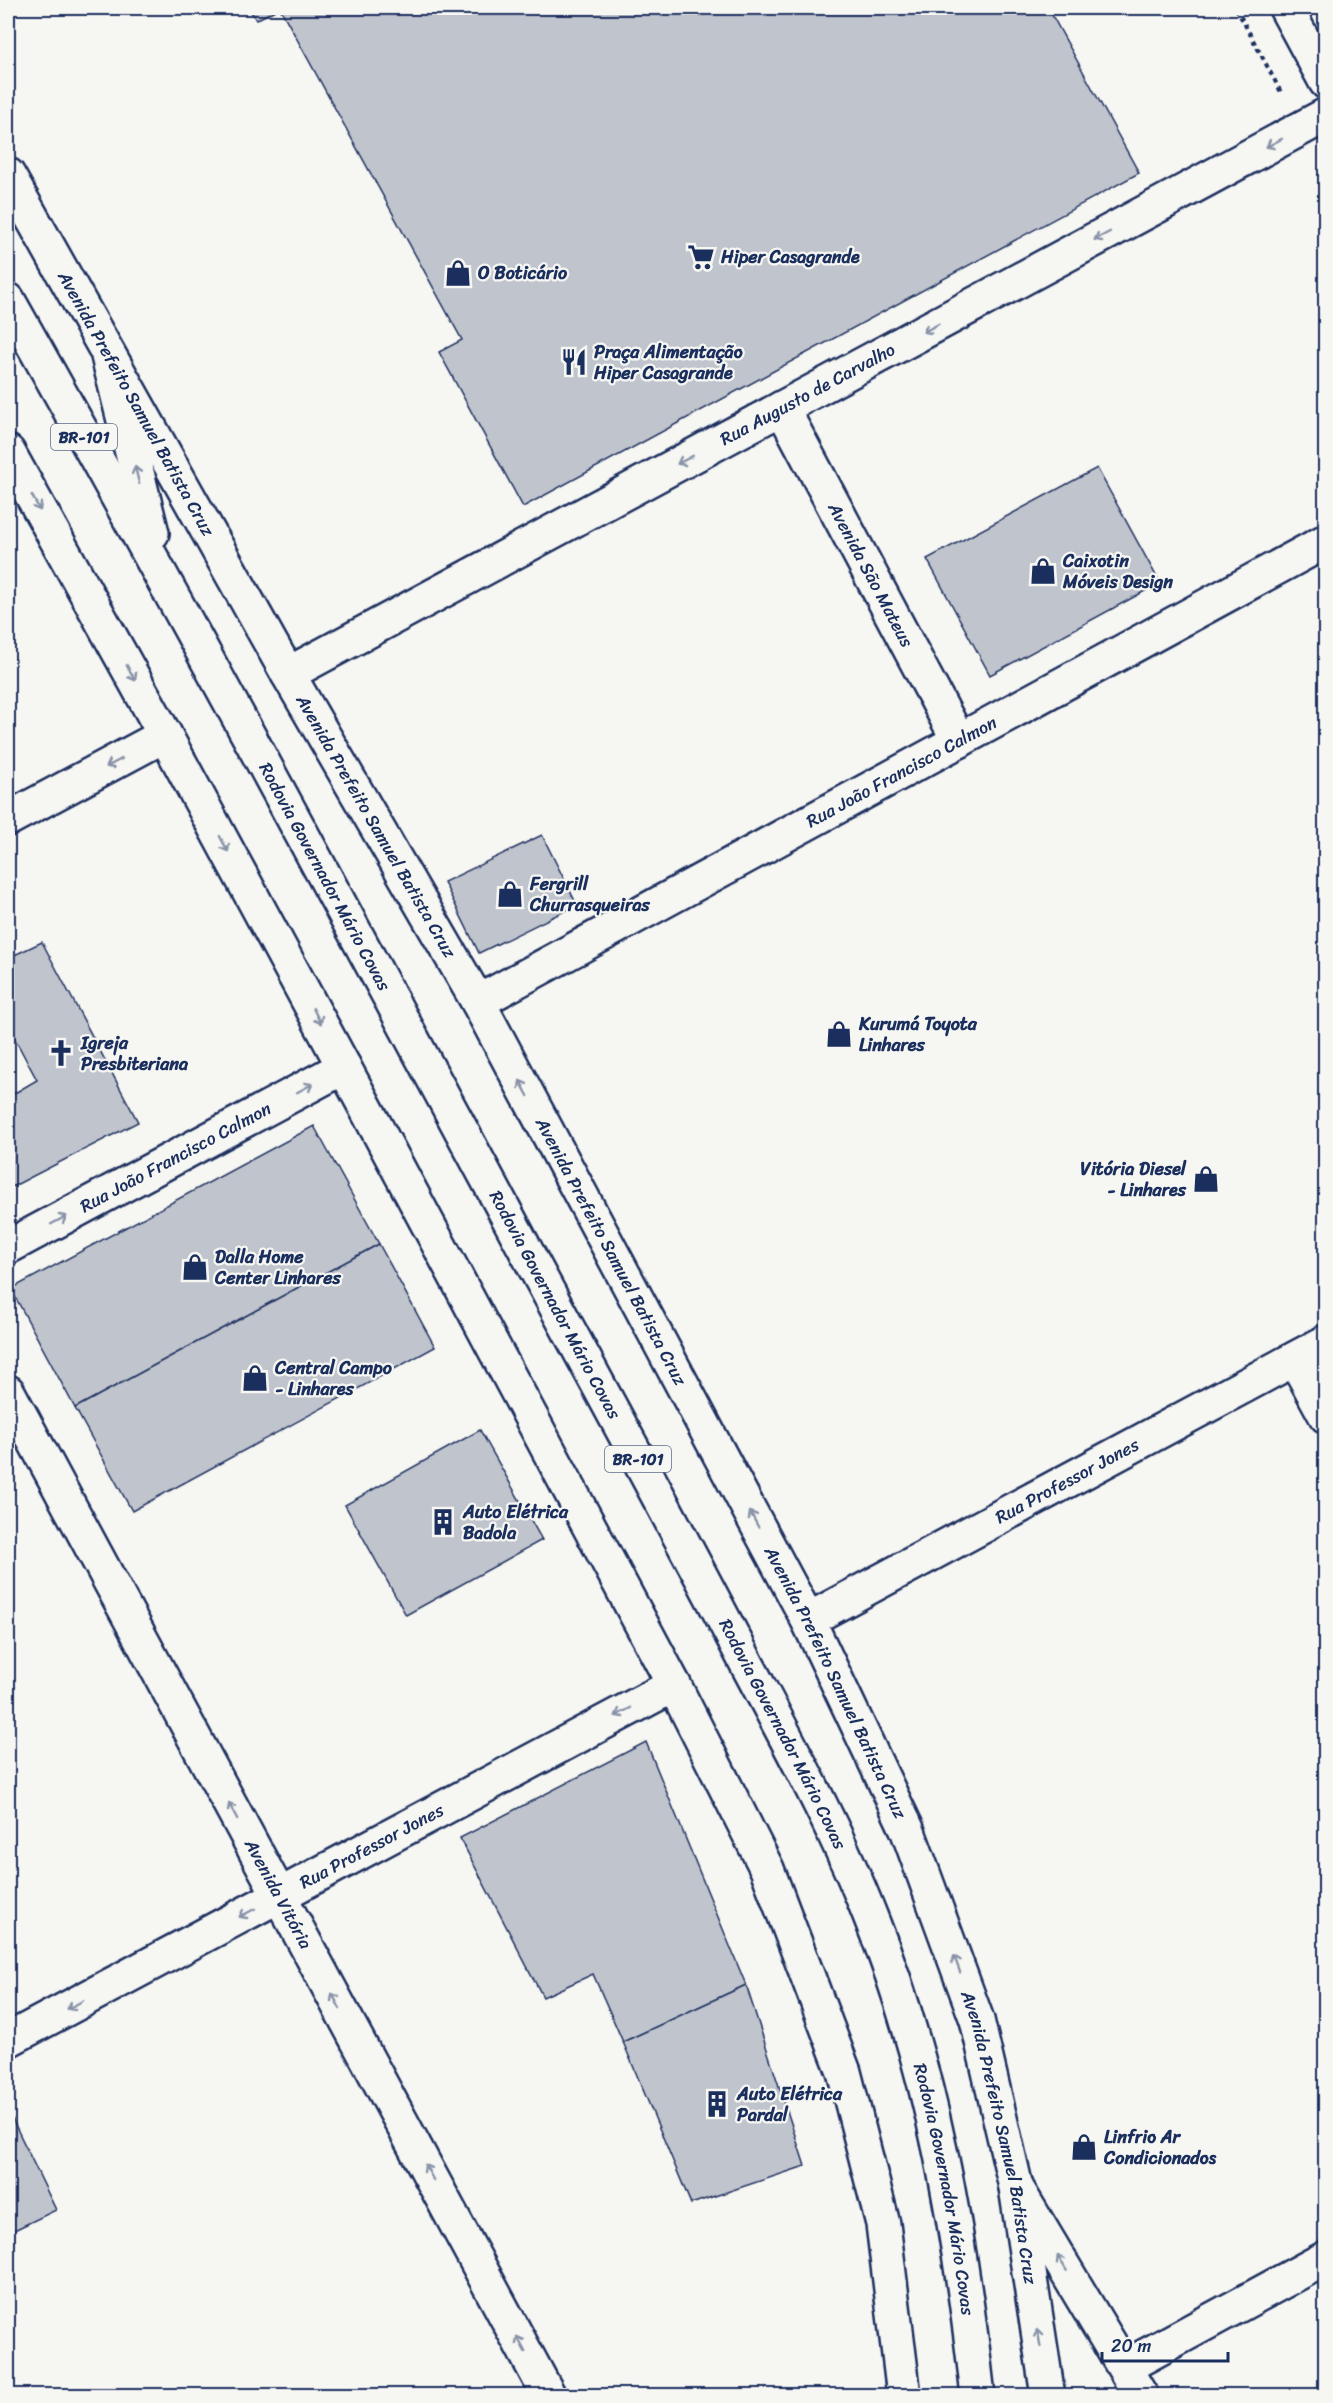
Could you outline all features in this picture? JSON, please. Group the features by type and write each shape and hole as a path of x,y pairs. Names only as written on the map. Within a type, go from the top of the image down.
{"main road":[{"path":"1286,8 1326,82"},
{"name":"Rua Augusto de Carvalho","path":"288,674 1326,115"},
{"name":"Avenida Prefeito Samuel Batista Cruz","path":"8,175 288,674 478,1002 808,1620 907,1828 973,2008 1016,2187 1048,2396"},
{"name":"Rodovia Governador Mário Covas","path":"8,300 161,573 728,1626 848,1866 872,1919 903,2008 932,2112 966,2288 978,2396"},
{"path":"108,356 161,573"},
{"name":"Avenida São Mateus","path":"782,408 959,741"},
{"path":"8,452 165,735 344,1067 674,1685 767,1869 843,2072 883,2224 904,2396"},
{"name":"Rua João Francisco Calmon","path":"478,1002 1326,541"},
{"path":"8,819 165,735"},
{"name":"Rua João Francisco Calmon","path":"8,1247 344,1067"},
{"name":"Rua Professor Jones","path":"808,1620 1326,1342"},
{"path":"1295,1359 1326,1416"},
{"name":"Avenida Vitória","path":"8,1392 549,2396"},
{"name":"Rua Professor Jones","path":"8,2040 674,1685"},
{"path":"1016,2187 1141,2396"},
{"path":"1125,2367 1326,2258"}],"building":[{"path":"249,8 279,8 256,20"},
{"name":"Hiper Casagrande","path":"280,8 1048,8 1139,173 523,507 439,352 462,340"},
{"name":"Caixotin Móveis Design","path":"1097,468 1160,583 990,675 927,559"},
{"name":"Fergrill Churrasqueiras","path":"542,835 577,905 479,953 444,882"},
{"name":"Igreja Presbiteriana","path":"42,942 138,1122 8,1189 8,1097 37,1080 8,1026 8,958"},
{"name":"Dalla Home Center Linhares","path":"314,1126 379,1244 75,1408 11,1289"},
{"name":"Central Campo - Linhares","path":"379,1244 435,1347 132,1511 75,1408"},
{"name":"Auto Elétrica Badola","path":"480,1430 542,1540 406,1615 345,1505"},
{"path":"646,1742 746,1985 623,2042 593,1974 543,1997 460,1838"},
{"name":"Auto Elétrica Pardal","path":"746,1985 805,2166 691,2204 623,2042"},
{"path":"8,2110 56,2210 8,2233"},
{"path":"1326,2383 1326,2396 1303,2396"}],"place":[{"name":"Hiper Casagrande","path":"701,257"},
{"name":"O Boticário","path":"458,273"},
{"name":"Praça Alimentação Hiper Casagrande","path":"574,362"},
{"name":"Caixotin Móveis Design","path":"1043,571"},
{"name":"Fergrill Churrasqueiras","path":"510,894"},
{"name":"Kurumá Toyota Linhares","path":"839,1034"},
{"name":"Igreja Presbiteriana","path":"61,1053"},
{"name":"Vitória Diesel - Linhares","path":"1206,1179"},
{"name":"Dalla Home Center Linhares","path":"195,1267"},
{"name":"Central Campo - Linhares","path":"255,1378"},
{"name":"Auto Elétrica Badola","path":"443,1522"},
{"name":"Auto Elétrica Pardal","path":"717,2104"},
{"name":"Linfrio Ar Condicionados","path":"1084,2147"}]}
